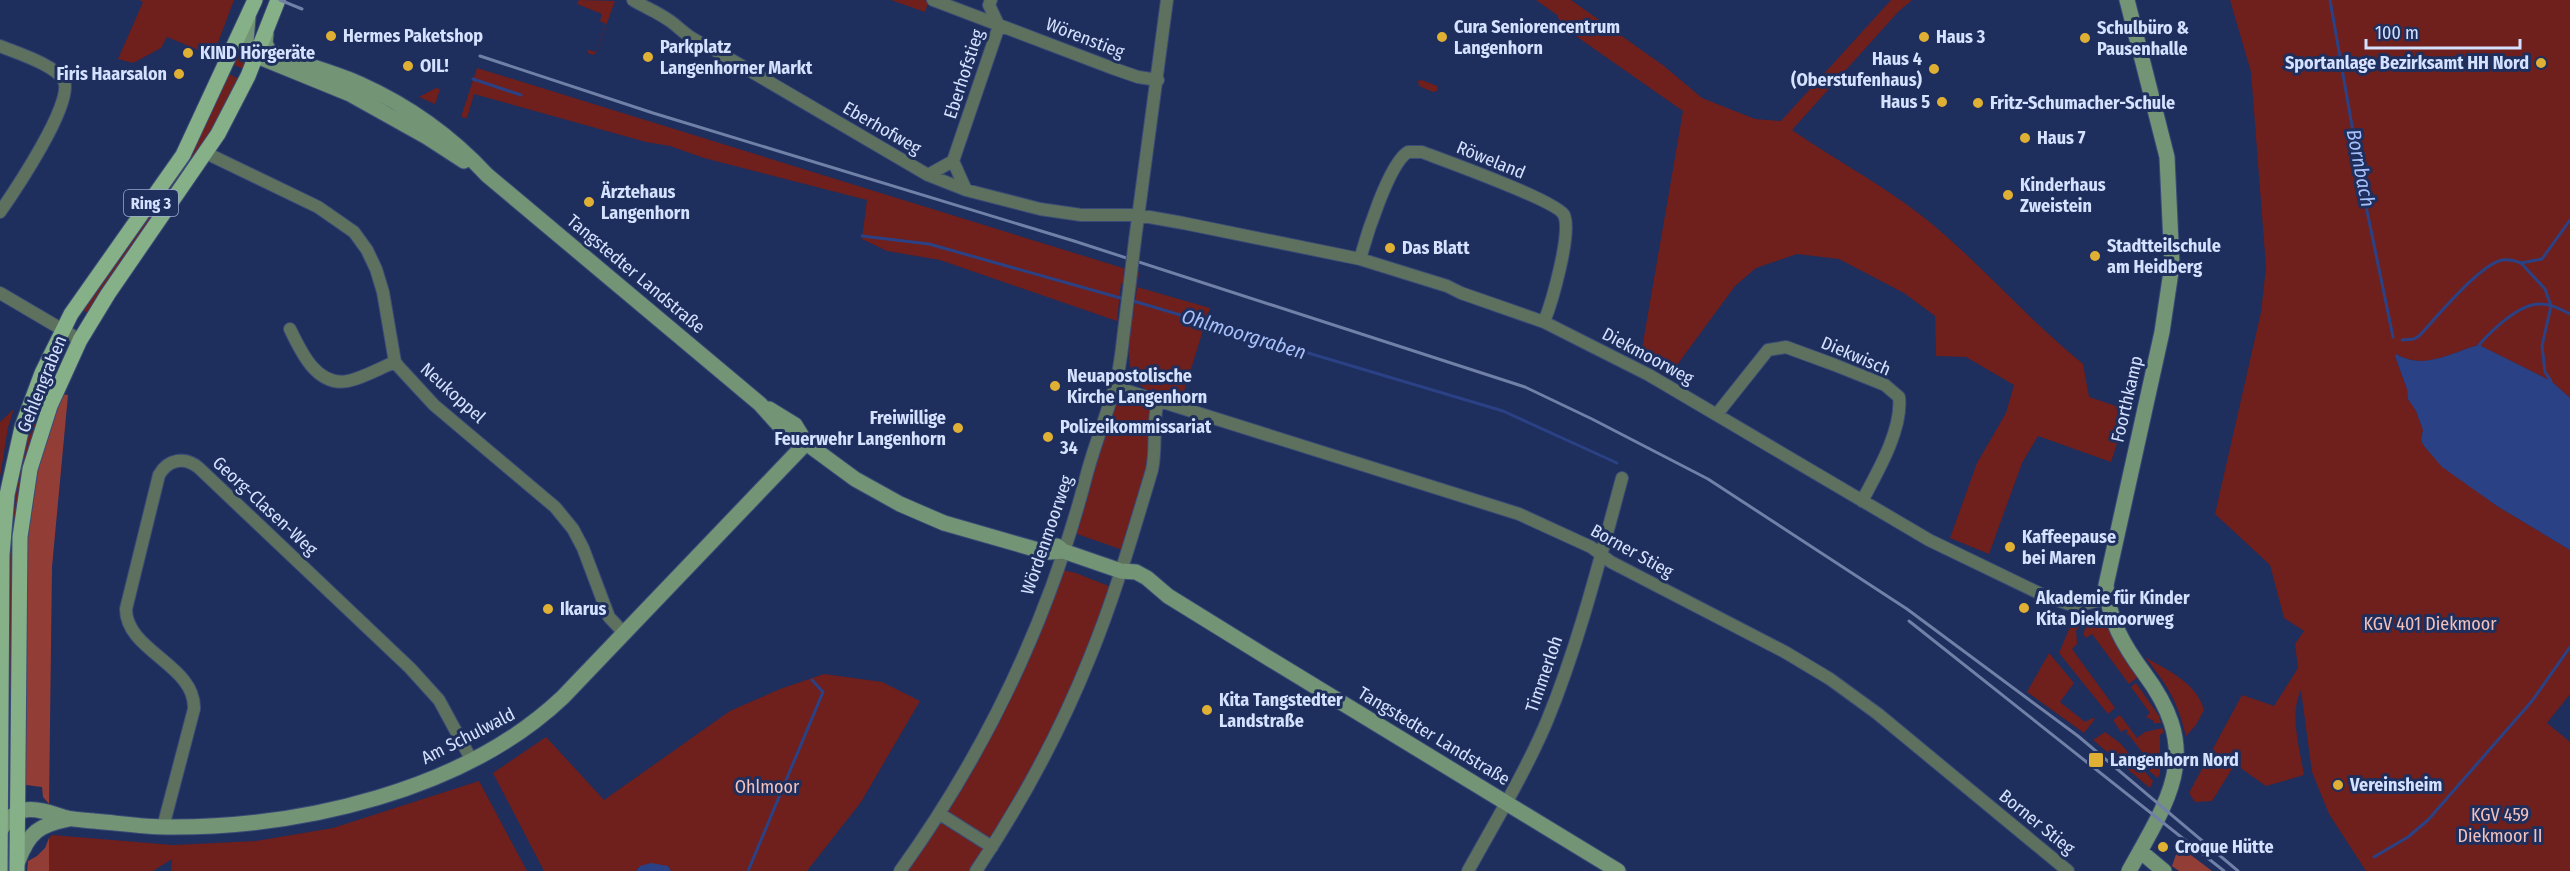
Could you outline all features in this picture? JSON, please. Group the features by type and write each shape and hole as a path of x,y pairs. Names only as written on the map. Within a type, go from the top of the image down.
{"main road":[{"name":"Gehlengraben","path":"0,871 2,555 7,495 22,427 42,373 62,330 183,155 252,6"},
{"name":"Ring 3","path":"266,34 276,7"},
{"name":"Gehlengraben","path":"17,867 20,537 30,469 47,415 80,340 108,294 206,153 232,108 266,34"}],"street":[{"name":"Eberhofweg","path":"633,0 674,24 682,33 928,175 966,190 1040,209 1081,215 1138,214"},
{"name":"Wörenstieg","path":"933,0 1129,74 1158,80"},
{"name":"Eberhofstieg","path":"953,161 999,26 989,6 991,0"},
{"name":"Wördenmoorweg","path":"900,871 940,814 981,746 1016,674 1063,551 1115,387 1167,0"},
{"name":"Foorthkamp","path":"2127,0 2167,157 2172,265 2163,332 2106,585 2107,599 2122,641 2162,697 2173,723 2176,757 2170,790 2129,871"},
{"path":"252,6 246,41 250,53 256,57"},
{"name":"Tangstedter Landstraße","path":"266,34 266,45 269,51 360,84 433,125 468,154 487,175 760,404 791,421 806,443 855,479 900,504 944,523 1050,552 1063,551 1121,571 1131,582 1168,596 1618,871"},
{"path":"0,46 57,72 65,83 65,95 39,152 0,212"},
{"name":"Tangstedter Landstraße","path":"256,57 350,94 487,175"},
{"name":"Röweland","path":"1360,259 1365,240 1395,164 1407,152 1418,151 1526,193 1555,206 1563,213 1565,222 1562,250 1554,297 1544,322"},
{"name":"Neukoppel","path":"206,153 318,207 354,232 367,250 376,269 383,292 395,362 434,405 555,507 573,529 583,548 609,617 624,633"},
{"path":"928,175 953,161 966,190"},
{"name":"Diekmoorweg","path":"1138,214 1360,259 1447,286 1544,322 1649,375 1929,540 2045,596 2075,606 2107,599"},
{"path":"0,293 80,340"},
{"path":"290,329 311,366 330,381 348,381 395,362"},
{"name":"Diekwisch","path":"1717,414 1768,350 1786,347 1885,385 1899,397 1900,409 1897,424 1863,501"},
{"name":"Borner Stieg","path":"1115,387 1519,514 1591,547 1601,555 1785,652 1830,680 1878,714 2068,871"},
{"path":"976,871 1050,745 1090,658 1121,571 1152,470 1155,451 1155,411 1158,401"},
{"name":"Am Schulwald","path":"17,812 48,811 69,819 164,827 236,824 328,811 391,793 471,759 519,733 550,710 806,443"},
{"name":"Georg-Clasen-Weg","path":"164,827 192,720 193,697 186,682 134,632 127,621 126,609 159,475 174,461 187,461 199,468 410,668 438,700 471,759"},
{"name":"Timmerloh","path":"1468,871 1535,748 1559,689 1601,555 1622,478"},
{"path":"0,831 17,812"},
{"path":"940,814 992,847"},
{"name":"Am Schulwald","path":"17,867 23,846 35,831 50,823 69,819"},
{"path":"2140,851 2164,871"}],"green space":[{"path":"139,0 234,0 213,56 167,37 161,48 133,63 118,59 143,2"},
{"path":"579,0 615,1 596,53 593,55 588,53 588,50 596,52 606,24 600,21 602,14 577,4"},
{"path":"891,0 929,0 925,12"},
{"path":"1536,0 1571,0 1664,66 1702,98 1755,119 1781,121 1891,0 1912,0 1898,12 1792,130 1890,193 1943,233 2083,364 2089,397 2128,410 2111,462 2038,436 2022,463 1989,554 1950,538 1977,463 2006,413 2014,385 1966,357 1936,356 1935,316 1904,293 1839,259 1797,254 1756,268 1735,286 1669,376 1640,360 1683,111 1563,27 1557,15"},
{"path":"2230,0 2570,0 2570,398 2551,381 2479,345 2428,360 2417,361 2396,354 2395,356 2407,389 2408,399 2416,411 2423,430 2421,440 2442,466 2497,506 2570,550 2570,694 2547,723 2570,742 2570,871 2366,871 2329,814 2312,772 2301,690 2296,721 2304,775 2266,786 2235,764 2212,801 2195,802 2189,793 2242,695 2274,706 2298,668 2295,644 2304,631 2284,618 2270,565 2215,514 2261,312 2266,267 2251,72"},
{"path":"239,49 249,59 243,69 232,64"},
{"path":"477,68 1139,273 1137,287 1121,283 1117,321 940,260 887,251 862,239 867,200 704,158 670,146 646,142 474,94 467,118 461,117"},
{"path":"229,74 239,79 213,131 88,313 82,309"},
{"path":"1422,80 1437,86 1437,91 1433,92 1419,86 1418,81"},
{"path":"436,88 440,89 435,104 419,97"},
{"path":"1137,287 1210,308 1181,401 1150,392 1139,383 1132,372 1129,344"},
{"path":"58,351 61,352 42,395 36,427 24,465 15,524 12,783 6,783 9,523 23,442"},
{"path":"1126,396 1147,404 1152,415 1153,432 1146,475 1123,550 1074,533 1115,400"},
{"path":"14,409 8,427 0,477 0,422"},
{"path":"1062,570 1111,587 1077,678 1050,737 1012,806 971,871 905,871 948,809 982,752"},
{"path":"2094,609 2100,613 2138,677 2129,684 2092,634 2086,638 2083,634"},
{"path":"2077,610 2085,613 2076,630 2077,644 2072,649 2115,708 2108,714 2059,653"},
{"path":"2049,653 2074,683 2060,702 2085,722 2095,719 2084,733 2027,692"},
{"path":"2145,657 2180,678 2195,692 2200,701 2204,710 2196,725 2186,736 2171,694"},
{"name":"Ohlmoor","path":"824,674 882,682 920,701 861,802 807,871 671,871 668,866 640,866 636,871 544,871 493,773 546,737 604,800 730,711 780,689"},
{"path":"2136,683 2159,716 2161,723 2154,723 2146,717 2150,713 2131,687"},
{"path":"2120,715 2137,738 2145,732 2162,728 2164,732 2160,735 2158,778 2149,771 2153,766 2128,734 2125,735 2128,732 2126,729 2121,732 2113,720"},
{"path":"2105,732 2120,743 2153,781 2150,788 2093,740"},
{"path":"479,781 527,871 171,871 172,859 153,871 49,871 49,838 52,835 173,845 256,841 333,828"}],"shaded area":[{"path":"60,394 68,395 52,567 49,804 43,797 42,787 26,785 24,781 24,538 34,470"},
{"path":"49,838 49,871 27,871 28,861 45,848"},
{"path":"2179,846 2212,871 2179,871 2172,866"}],"water":[{"path":"2479,345 2551,381 2570,398 2570,550 2497,506 2442,467 2421,440 2423,430 2416,411 2408,399 2396,354 2406,359 2427,360"},
{"path":"651,863 668,866 671,871 636,871 640,866"}],"waterway":[{"name":"Bornbach","path":"2330,0 2366,206 2393,337"},
{"name":"Ohlmoorgraben","path":"473,79 521,95"},
{"path":"2521,263 2542,259 2570,220"},
{"name":"Ohlmoorgraben","path":"862,236 929,244 1124,299"},
{"path":"2402,340 2419,336 2482,271 2502,260 2521,263 2545,289 2551,306 2542,346 2545,372 2551,381"},
{"name":"Ohlmoorgraben","path":"1130,300 1503,411 1617,463"},
{"path":"2479,345 2506,320 2530,305 2546,304 2570,314"},
{"path":"2374,857 2408,837 2428,820 2532,701 2570,647"},
{"name":"Ohlmoorgraben","path":"748,871 823,692 812,680"}],"railway":[{"path":"280,0 302,9"},
{"path":"480,56 653,113 1074,241 1525,387 1708,479 1907,609 2078,736 2238,871"},
{"path":"1909,621 2224,871"}],"place":[{"name":"Hermes Paketshop","path":"331,36"},
{"name":"Cura Seniorencentrum Langenhorn","path":"1442,37"},
{"name":"Haus 3","path":"1924,37"},
{"name":"Schulbüro & Pausenhalle","path":"2085,38"},
{"name":"KIND Hörgeräte","path":"188,53"},
{"name":"Parkplatz Langenhorner Markt","path":"648,57"},
{"name":"Sportanlage Bezirksamt HH Nord","path":"2541,63"},
{"name":"OIL!","path":"408,66"},
{"name":"Haus 4 (Oberstufenhaus)","path":"1934,69"},
{"name":"Firis Haarsalon","path":"179,74"},
{"name":"Haus 5","path":"1942,102"},
{"name":"Fritz-Schumacher-Schule","path":"1978,103"},
{"name":"Haus 7","path":"2025,138"},
{"name":"Kinderhaus Zweistein","path":"2008,195"},
{"name":"Ärztehaus Langenhorn","path":"589,202"},
{"name":"Das Blatt","path":"1390,248"},
{"name":"Stadtteilschule am Heidberg","path":"2095,256"},
{"name":"Neuapostolische Kirche Langenhorn","path":"1055,386"},
{"name":"Freiwillige Feuerwehr Langenhorn","path":"958,428"},
{"name":"Polizeikommissariat 34","path":"1048,437"},
{"name":"Kaffeepause bei Maren","path":"2010,547"},
{"name":"Akademie für Kinder Kita Diekmoorweg","path":"2024,608"},
{"name":"Ikarus","path":"548,609"},
{"name":"Kita Tangstedter Landstraße","path":"1207,710"},
{"name":"Langenhorn Nord","path":"2096,760"},
{"name":"Vereinsheim","path":"2338,785"},
{"name":"Croque Hütte","path":"2163,847"}],"park label":[{"name":"KGV 401 Diekmoor","path":"2430,624"},
{"name":"KGV 459 Diekmoor II","path":"2500,825"}]}
